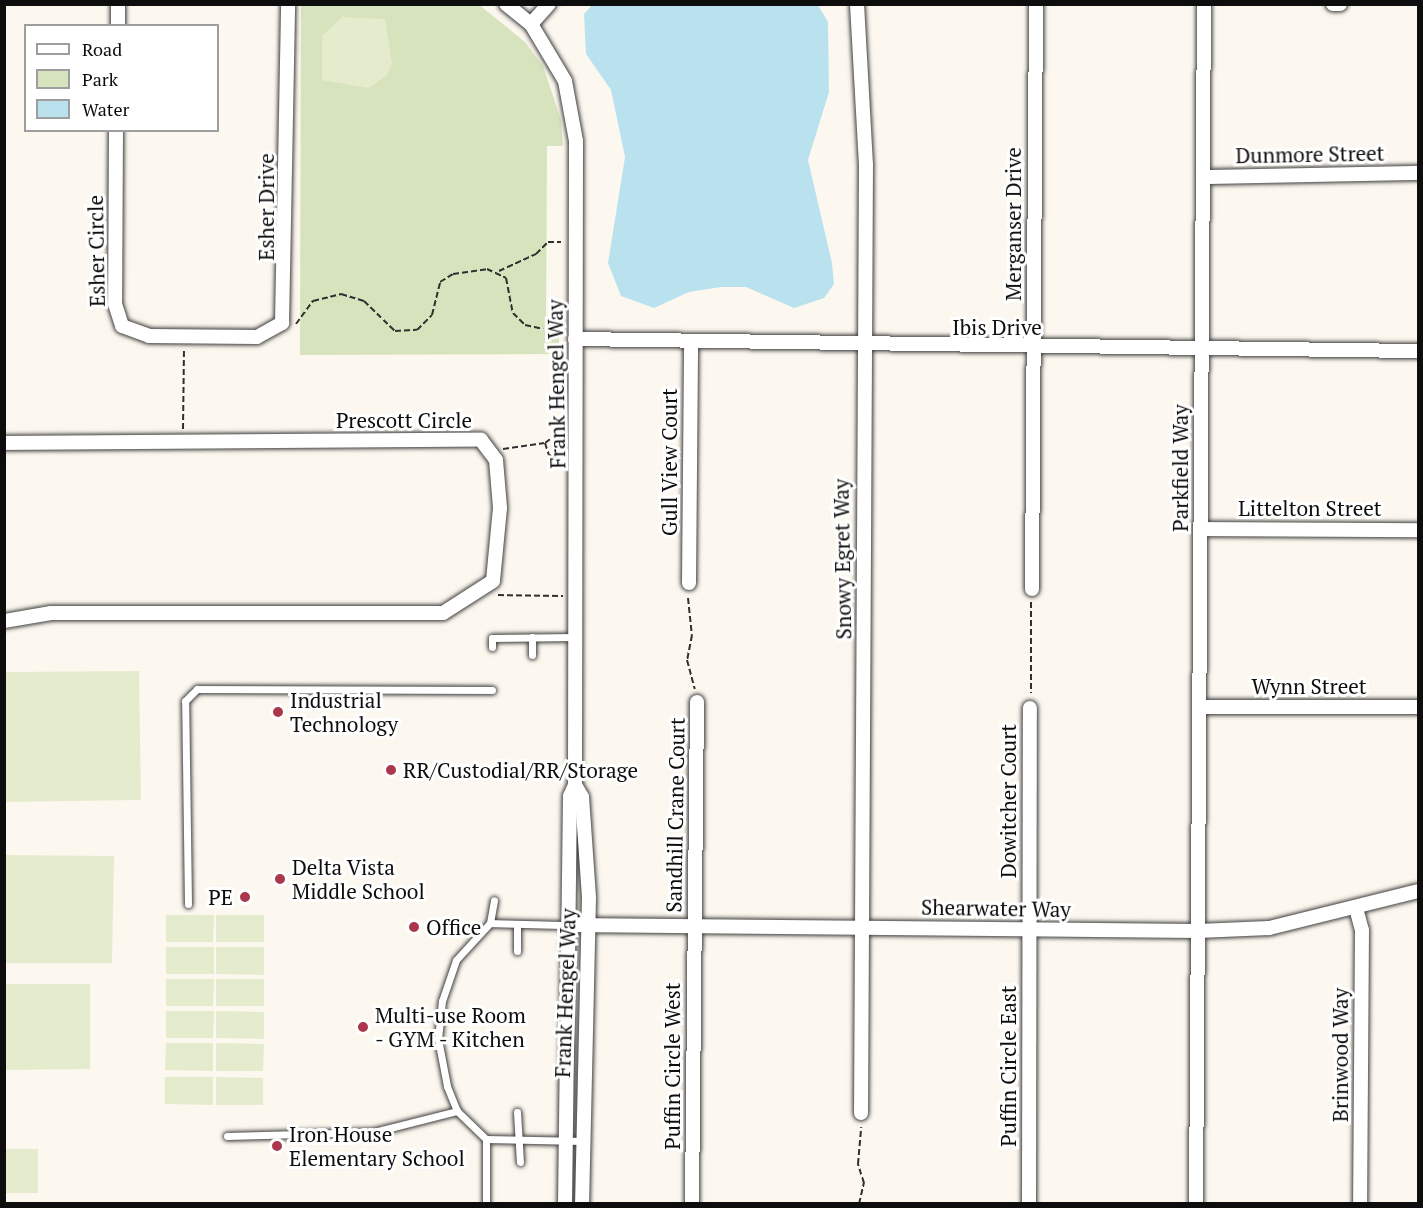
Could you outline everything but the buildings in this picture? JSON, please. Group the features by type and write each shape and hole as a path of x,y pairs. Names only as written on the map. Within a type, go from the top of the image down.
{"street":[{"path":"118,4 118,24"},
{"name":"Esher Drive","path":"282,324 288,4"},
{"name":"Frank Hengel Way","path":"506,4 531,24 565,81 573,109 578,459 575,785 570,796 565,1203"},
{"path":"531,24 549,4"},
{"name":"Snowy Egret Way","path":"856,4 866,164 861,347 863,928 861,1113"},
{"name":"Merganser Drive","path":"1032,589 1036,4"},
{"name":"Parkfield Way","path":"1198,931 1204,4"},
{"path":"1333,4 1340,4"},
{"name":"Esher Circle","path":"117,132 115,304 122,326 135,334 192,337"},
{"name":"Dunmore Street","path":"1203,177 1419,173"},
{"path":"192,337 257,337 282,324"},
{"name":"Ibis Drive","path":"575,339 861,347 1419,351"},
{"name":"Gull View Court","path":"689,583 690,342"},
{"name":"Prescott Circle","path":"4,443 481,440 491,454 500,479 500,553 493,581 486,588"},
{"name":"Littelton Street","path":"1200,529 1419,530"},
{"path":"4,621 51,613 444,613 486,588"},
{"name":"Sandhill Crane Court","path":"694,928 697,702"},
{"name":"Wynn Street","path":"1199,707 1419,707"},
{"name":"Dowitcher Court","path":"1029,930 1030,708"},
{"name":"Frank Hengel Way","path":"575,785 582,797 588,860 585,926 582,1203"},
{"name":"Shearwater Way","path":"568,925 1198,931 1269,928 1419,891"},
{"name":"Brinwood Way","path":"1356,908 1362,930 1360,1203"},
{"name":"Puffin Circle West","path":"692,1203 694,928"},
{"name":"Puffin Circle East","path":"1029,930 1029,1203"},
{"path":"1196,1203 1198,931"}],"lane":[{"path":"532,637 532,655"},
{"path":"492,647 492,638 576,637"},
{"path":"188,904 185,700 197,689 492,690"},
{"path":"494,900 490,923 456,960 438,1021 440,1058 457,1111 486,1138 583,1141"},
{"path":"490,923 517,927 568,925"},
{"path":"517,927 517,951"},
{"path":"227,1136 374,1131 457,1111"},
{"path":"518,1112 520,1161"},
{"path":"486,1138 486,1203"}],"path":[{"path":"282,324 295,326 313,301 342,294 364,302 395,331 417,330 432,315 440,282 453,274 500,271 536,254 548,242 575,242"},
{"path":"500,271 513,313 525,325 575,339"},
{"path":"183,441 192,337"},
{"path":"545,443 555,431 578,431"},
{"path":"491,454 532,441 545,443"},
{"path":"545,443 555,460 578,459"},
{"path":"689,583 692,635 687,660 697,702"},
{"path":"486,588 502,597 576,596"},
{"path":"1030,708 1032,589"},
{"path":"859,1203 864,1183 858,1164 861,1113"}],"green space":[{"path":"478,4 525,42 543,66 561,120 563,146 547,146 546,333 559,334 559,354 300,355 301,5"},
{"path":"342,17 385,19 392,64 387,75 369,88 322,80 322,36"},
{"path":"139,671 141,800 5,802 5,672"},
{"path":"5,855 114,856 112,963 5,963"},
{"path":"166,915 214,915 213,942 166,942"},
{"path":"216,915 264,915 264,942 216,942"},
{"path":"166,947 214,947 214,974 166,974"},
{"path":"216,947 264,947 264,975 216,974"},
{"path":"166,979 214,979 213,1006 166,1006"},
{"path":"216,979 264,979 264,1006 216,1006"},
{"path":"4,984 90,984 90,1069 5,1070"},
{"path":"166,1011 214,1011 213,1038 166,1038"},
{"path":"216,1011 264,1012 264,1039 216,1038"},
{"path":"166,1043 213,1043 213,1071 165,1070"},
{"path":"216,1043 264,1044 263,1071 216,1071"},
{"path":"165,1077 213,1077 213,1105 165,1104"},
{"path":"216,1077 263,1078 263,1105 216,1105"},
{"path":"4,1149 38,1149 38,1193 5,1193"}],"water":[{"path":"592,5 818,5 828,22 829,92 808,160 832,263 834,284 824,298 794,308 746,287 721,287 689,292 654,308 621,296 608,263 625,157 611,90 586,54 584,14"}],"place":[{"name":"Industrial Technology","path":"278,712"},
{"name":"RR/Custodial/RR/Storage","path":"391,770"},
{"name":"Delta Vista Middle School","path":"280,879"},
{"name":"PE","path":"245,897"},
{"name":"Office","path":"414,927"},
{"name":"Multi-use Room - GYM - Kitchen","path":"363,1027"},
{"name":"Iron House Elementary School","path":"277,1146"}]}
